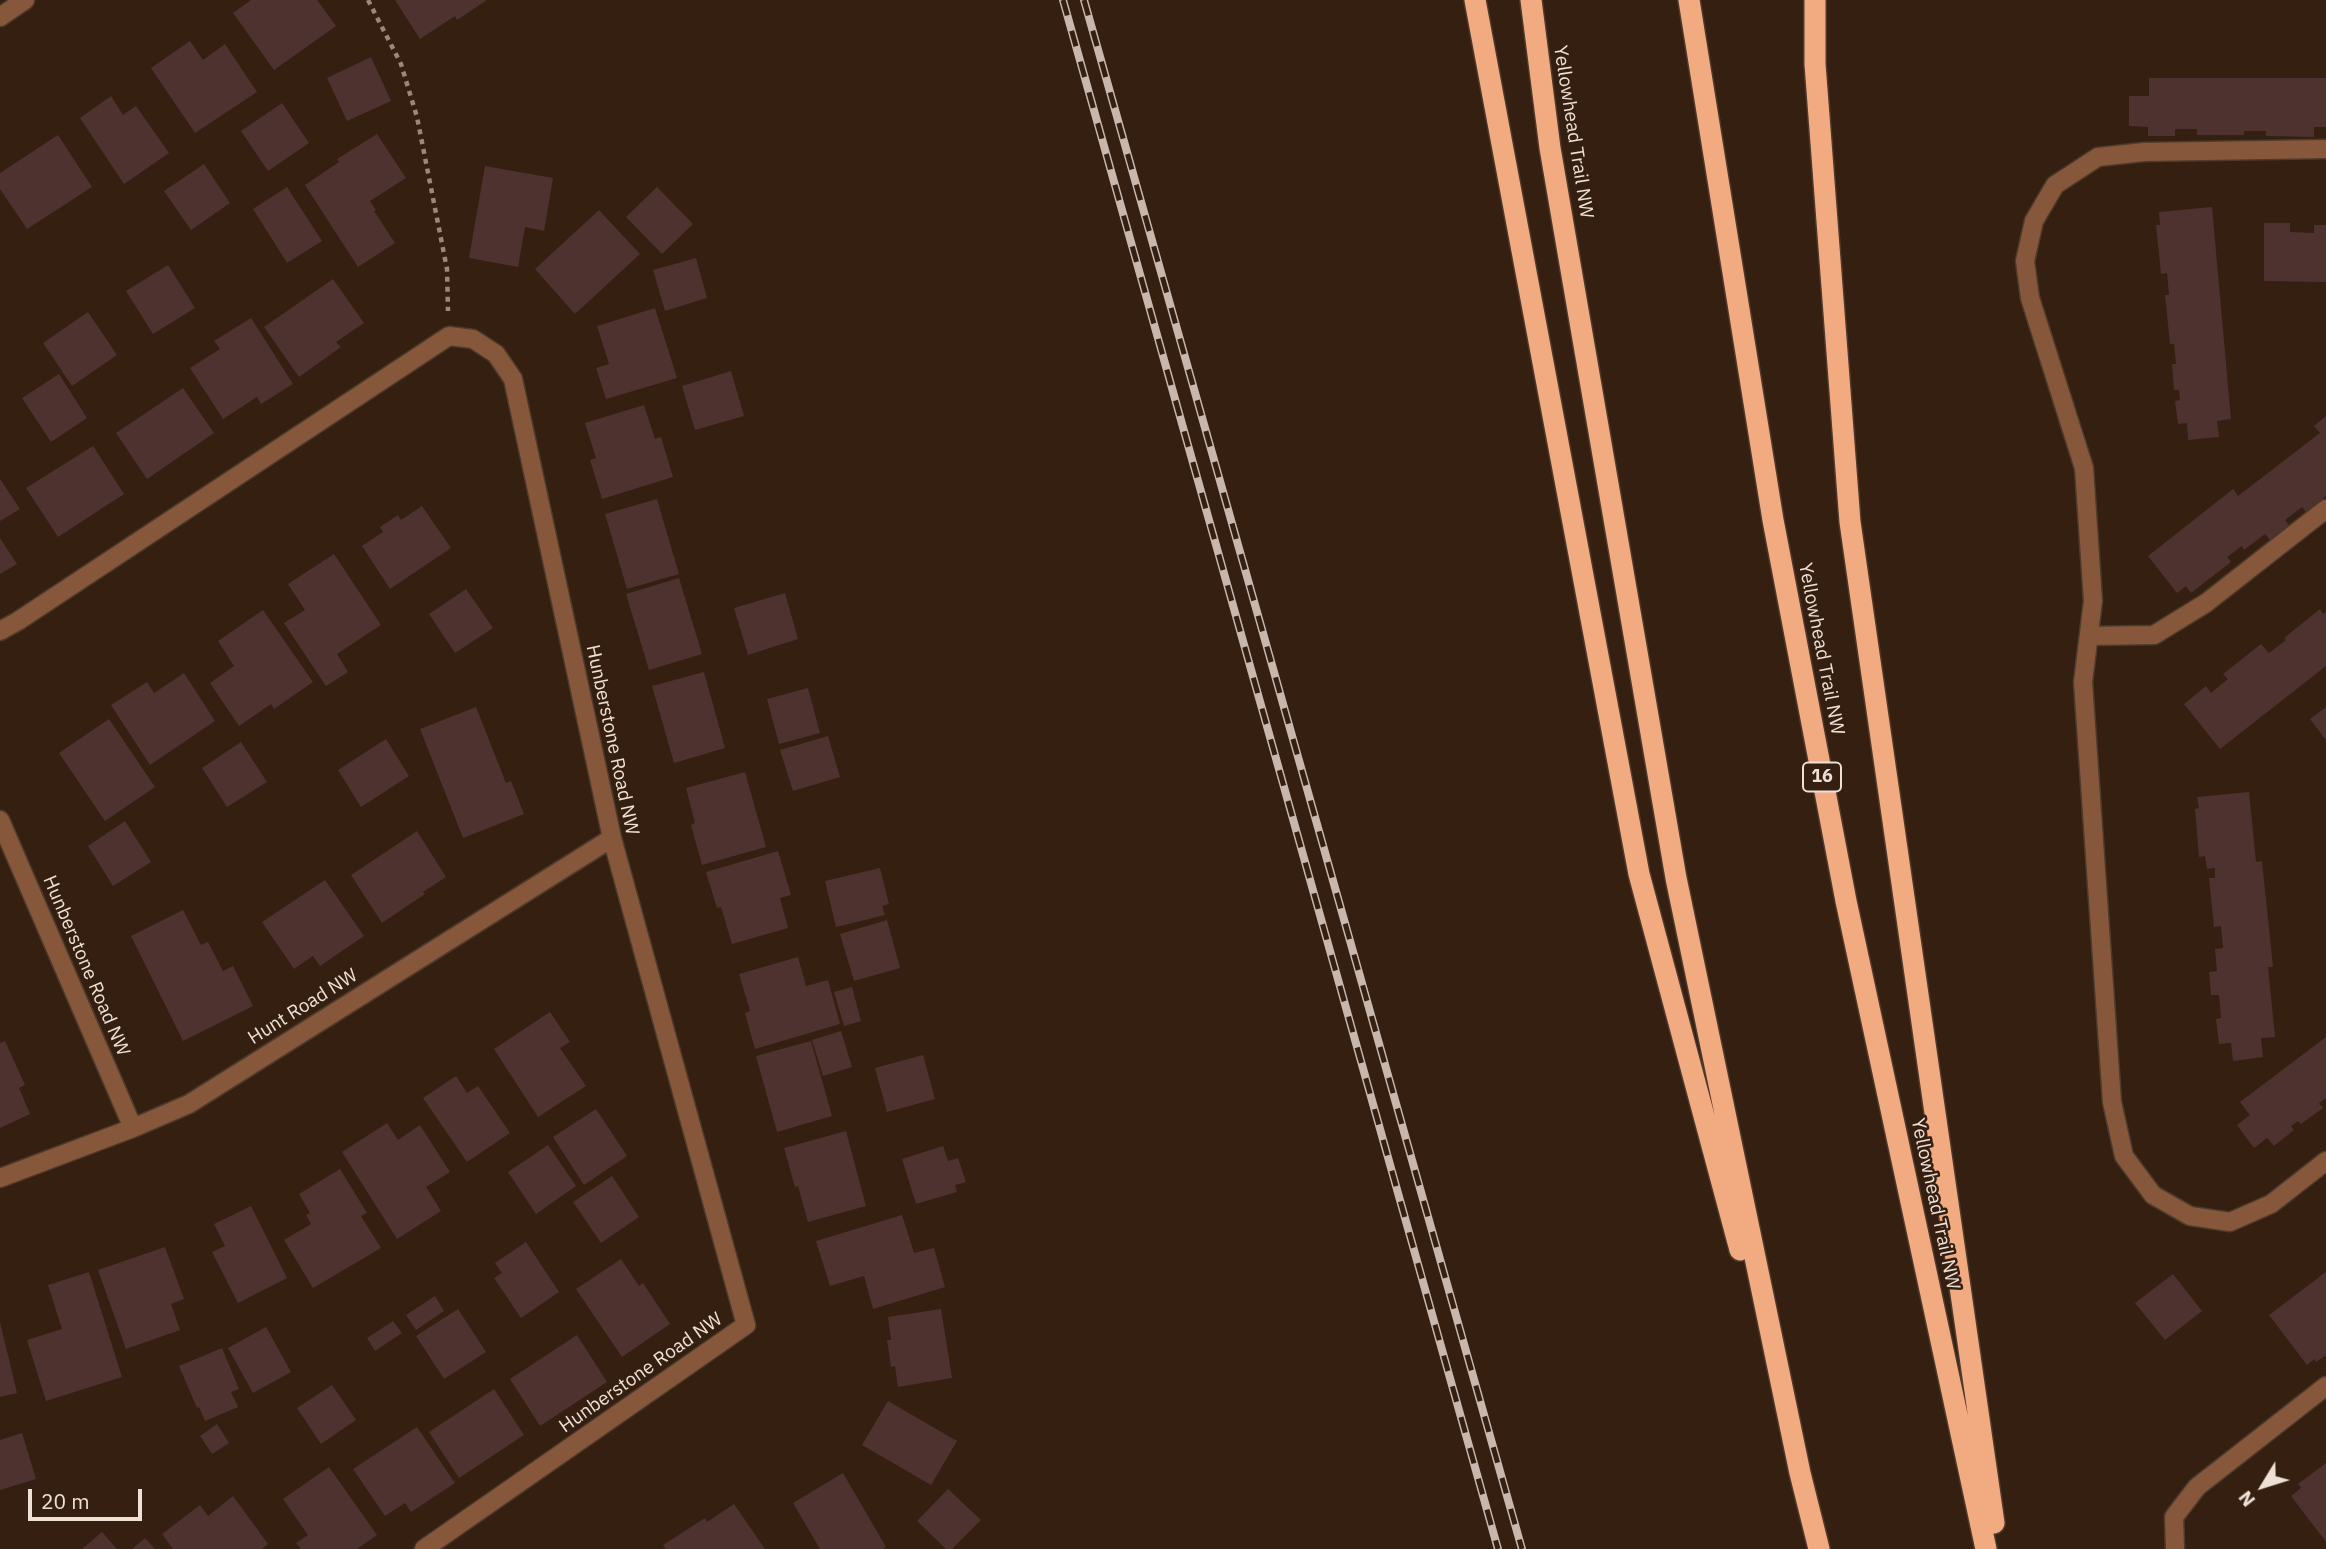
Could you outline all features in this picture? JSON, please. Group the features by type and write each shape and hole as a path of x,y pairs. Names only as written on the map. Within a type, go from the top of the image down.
{"highway":[{"path":"1475,0 1639,874 1800,1473"},
{"name":"Yellowhead Trail NW","path":"1531,0 1550,148 1676,878 1800,1473 1819,1549"},
{"name":"Yellowhead Trail NW","path":"1689,0 1773,520 1796,642 1849,914 1986,1549"},
{"path":"1815,0 1815,64 1850,522 1997,1549"}],"street":[{"path":"0,17 25,0"},
{"path":"2326,149 2144,152 2098,157 2055,185 2034,221 2025,261 2030,298 2084,468 2094,601 2083,682 2112,1102 2124,1156 2153,1195 2190,1216 2230,1222 2272,1204 2326,1161"},
{"path":"0,631 449,336"},
{"name":"Hunberstone Road NW","path":"424,1549 746,1325 612,838 513,379 495,354 473,339 449,336"},
{"path":"2089,636 2154,635 2206,603 2326,509"},
{"name":"Hunberstone Road NW","path":"0,820 133,1128"},
{"name":"Hunt Road NW","path":"0,1178 189,1104 612,838"},
{"path":"2175,1549 2174,1517 2197,1487 2326,1386"}],"path":[{"path":"368,0 401,65 417,117 447,269 449,336"}],"building":[{"path":"251,0 317,0 336,26 274,70 233,13"},
{"path":"395,0 487,0 457,20 455,16 420,39"},
{"path":"190,41 203,60 225,44 257,92 195,133 151,68"},
{"path":"371,57 391,101 347,121 327,78"},
{"path":"2149,78 2326,78 2326,127 2314,127 2314,137 2266,136 2266,131 2244,131 2244,135 2197,135 2197,129 2175,129 2175,136 2148,136 2148,127 2129,126 2129,96 2149,96"},
{"path":"111,96 123,115 136,106 169,153 124,184 80,118"},
{"path":"282,103 309,143 268,171 241,131"},
{"path":"377,134 406,178 370,201 395,243 358,267 305,185 339,162 337,159"},
{"path":"58,135 92,187 27,229 0,189 0,173"},
{"path":"204,164 230,203 191,230 164,191"},
{"path":"485,166 553,178 544,231 525,227 518,267 469,258"},
{"path":"287,187 322,241 287,263 253,209"},
{"path":"657,187 693,224 662,254 626,217"},
{"path":"2212,207 2231,419 2217,421 2219,437 2188,440 2187,423 2178,424 2175,401 2180,400 2179,390 2174,390 2172,364 2176,364 2174,344 2170,344 2165,295 2169,295 2167,273 2161,274 2156,225 2160,225 2159,212"},
{"path":"599,210 640,254 575,314 535,269"},
{"path":"2264,223 2290,223 2290,232 2314,233 2314,225 2326,225 2326,282 2264,281"},
{"path":"696,258 707,298 665,311 653,270"},
{"path":"168,265 195,308 153,334 126,291"},
{"path":"333,279 364,323 336,342 341,347 299,377 264,327"},
{"path":"655,308 677,378 606,399 596,368 609,364 597,326"},
{"path":"88,312 117,355 72,386 43,343"},
{"path":"251,318 293,384 261,404 257,397 223,419 190,368 220,349 214,341"},
{"path":"731,371 744,416 695,430 682,386"},
{"path":"59,374 87,418 51,442 22,398"},
{"path":"183,388 214,433 147,479 116,433"},
{"path":"644,405 655,439 661,437 673,477 602,499 590,460 596,458 585,423"},
{"path":"2326,416 2326,496 2306,512 2302,507 2285,520 2289,525 2270,540 2265,534 2244,550 2242,546 2227,557 2231,562 2191,593 2186,586 2177,593 2148,556 2233,489 2238,496 2320,433 2314,426"},
{"path":"93,446 124,494 58,537 26,488"},
{"path":"0,479 20,509 0,521"},
{"path":"657,499 679,574 627,589 605,514"},
{"path":"422,506 451,548 390,589 362,546 383,532 380,527 398,515 401,520"},
{"path":"0,538 17,564 0,574"},
{"path":"334,554 381,625 337,654 348,672 326,686 284,623 305,610 288,584"},
{"path":"679,578 702,654 649,670 626,594"},
{"path":"466,589 493,628 455,653 429,614"},
{"path":"785,593 798,639 748,655 734,608"},
{"path":"2320,609 2323,614 2326,612 2326,666 2220,749 2184,704 2206,686 2211,693 2228,679 2223,674 2261,644 2269,653"},
{"path":"263,610 313,682 274,709 271,704 239,726 210,683 234,666 218,641"},
{"path":"704,672 725,748 674,763 652,686"},
{"path":"184,673 215,721 150,765 111,705 147,682 154,693"},
{"path":"808,688 820,733 779,744 767,699"},
{"path":"476,707 506,783 511,781 524,814 463,838 420,729"},
{"path":"2326,707 2326,740 2310,719"},
{"path":"109,719 155,787 105,821 59,753"},
{"path":"828,736 840,777 793,791 780,750"},
{"path":"386,739 409,776 361,807 338,770"},
{"path":"241,742 267,782 227,807 202,768"},
{"path":"745,772 766,847 702,865 691,825 695,823 686,788"},
{"path":"2249,792 2256,862 2262,861 2273,967 2268,967 2275,1037 2261,1038 2263,1057 2233,1061 2231,1043 2219,1044 2216,1019 2221,1018 2219,995 2211,995 2209,972 2217,971 2215,949 2223,948 2221,926 2214,927 2209,878 2215,878 2215,868 2207,869 2205,856 2199,857 2195,809 2199,808 2197,797"},
{"path":"125,821 151,862 113,886 88,846"},
{"path":"417,831 446,877 382,923 351,875"},
{"path":"778,851 791,895 780,898 788,928 732,944 721,907 717,908 706,872"},
{"path":"880,868 889,904 882,906 885,915 836,927 825,881"},
{"path":"325,880 364,936 320,966 313,956 294,969 262,922"},
{"path":"183,910 201,945 208,942 223,971 233,966 253,1006 183,1041 131,936"},
{"path":"887,920 900,968 854,981 840,934"},
{"path":"798,957 806,986 828,980 840,1024 755,1049 745,1013 750,1011 739,974"},
{"path":"852,987 861,1021 844,1026 834,992"},
{"path":"550,1012 570,1042 560,1048 586,1086 538,1117 494,1049"},
{"path":"841,1031 852,1067 823,1076 812,1040"},
{"path":"2326,1037 2326,1098 2319,1103 2323,1108 2301,1124 2298,1121 2291,1126 2294,1130 2274,1146 2267,1138 2254,1148 2237,1125 2250,1115 2240,1102"},
{"path":"5,1041 25,1085 19,1088 30,1114 0,1128 0,1043"},
{"path":"811,1041 832,1116 777,1132 756,1056"},
{"path":"923,1055 935,1099 887,1112 875,1068"},
{"path":"456,1076 467,1093 478,1086 510,1133 467,1162 423,1098"},
{"path":"596,1109 627,1156 584,1185 553,1137"},
{"path":"387,1123 398,1140 420,1125 450,1172 426,1187 441,1211 397,1239 342,1152"},
{"path":"846,1131 866,1206 808,1222 784,1148"},
{"path":"548,1145 576,1186 536,1214 508,1172"},
{"path":"943,1146 948,1161 958,1158 966,1182 955,1185 957,1192 916,1204 902,1159"},
{"path":"340,1169 367,1213 361,1216 381,1248 313,1288 284,1240 311,1224 306,1215 310,1213 299,1194"},
{"path":"612,1176 639,1217 601,1243 573,1202"},
{"path":"251,1206 287,1278 238,1303 212,1252 225,1246 214,1224"},
{"path":"902,1215 914,1253 934,1248 945,1287 873,1309 864,1276 830,1286 816,1241"},
{"path":"526,1242 559,1292 521,1318 494,1278 502,1273 495,1263"},
{"path":"165,1247 184,1299 171,1304 180,1330 126,1349 98,1270"},
{"path":"621,1259 639,1286 643,1283 670,1324 622,1357 576,1289"},
{"path":"89,1272 122,1377 46,1401 27,1340 62,1329 48,1285"},
{"path":"2326,1272 2326,1355 2307,1365 2269,1315"},
{"path":"2173,1274 2202,1311 2165,1340 2135,1303"},
{"path":"435,1296 444,1311 416,1330 406,1315"},
{"path":"458,1309 486,1352 444,1379 416,1336"},
{"path":"941,1309 952,1378 898,1387 895,1366 891,1367 887,1340 891,1340 888,1317"},
{"path":"393,1321 402,1333 375,1351 367,1338"},
{"path":"0,1322 17,1393 0,1397"},
{"path":"266,1327 291,1372 253,1393 228,1348"},
{"path":"577,1335 607,1382 540,1426 510,1379"},
{"path":"222,1348 239,1389 231,1392 238,1407 205,1421 179,1366"},
{"path":"332,1385 356,1420 321,1444 297,1408"},
{"path":"494,1389 524,1435 459,1478 429,1432"},
{"path":"888,1401 957,1441 931,1485 862,1445"},
{"path":"217,1424 229,1443 212,1454 200,1436"},
{"path":"417,1427 455,1483 411,1512 405,1503 385,1516 353,1469"},
{"path":"22,1433 36,1479 0,1490 0,1440"},
{"path":"2326,1463 2326,1542 2291,1496 2301,1488 2298,1484"},
{"path":"329,1467 377,1535 357,1549 301,1549 296,1543 308,1535 283,1499"},
{"path":"843,1473 886,1547 883,1549 820,1549 793,1503"},
{"path":"948,1489 981,1520 952,1549 946,1549 917,1521"},
{"path":"233,1496 268,1544 262,1549 173,1549 162,1534 200,1505 208,1516"},
{"path":"734,1504 765,1549 666,1549 663,1545 705,1518 707,1522"},
{"path":"102,1532 117,1549 82,1549"},
{"path":"145,1538 155,1549 132,1549"}],"railway":[{"path":"1063,0 1498,1549"},
{"path":"1084,0 1522,1549"}]}
